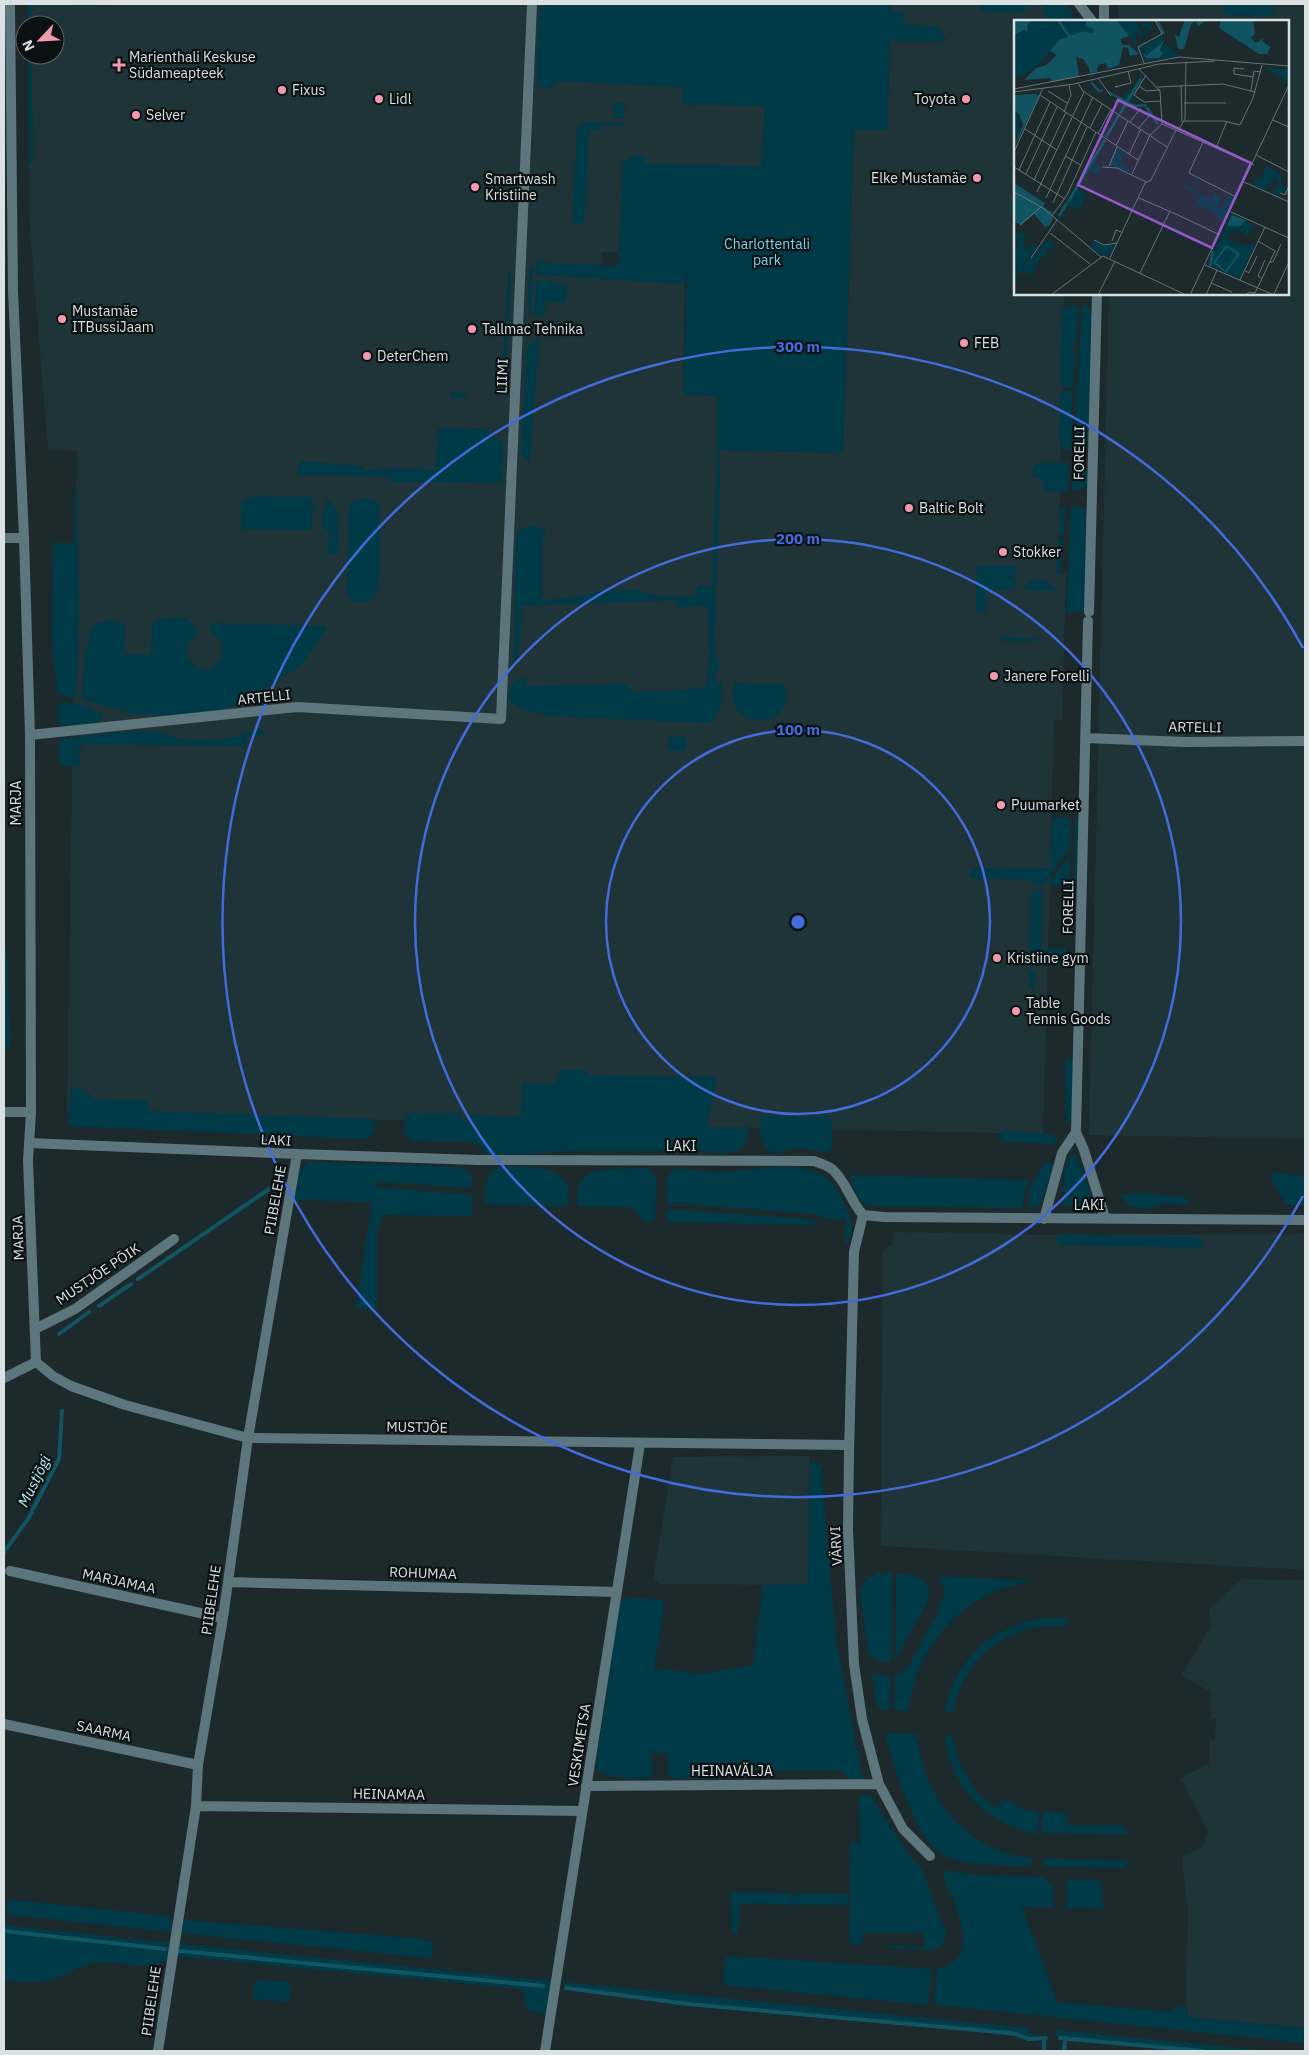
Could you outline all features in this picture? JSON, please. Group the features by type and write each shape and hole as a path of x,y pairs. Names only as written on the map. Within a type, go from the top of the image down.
{"street":[{"name":"MARJA","path":"10,4 13,291 24,538 30,735 31,1112 28,1161 36,1362"},
{"name":"LIIMI","path":"501,719 532,4"},
{"path":"1079,4 1091,20"},
{"path":"1104,4 1104,20"},
{"name":"FORELLI","path":"1097,295 1076,1132 1084,1150 1106,1218"},
{"path":"4,538 24,538"},
{"name":"ARTELLI","path":"30,735 296,708 501,719"},
{"name":"ARTELLI","path":"1085,738 1186,742 1305,741"},
{"path":"4,1112 31,1112"},
{"path":"1044,1219 1062,1153 1076,1132"},
{"name":"LAKI","path":"29,1143 297,1154 574,1161 814,1161 832,1169 842,1181 854,1205 863,1215 1044,1219 1305,1220"},
{"name":"PIIBELEHE","path":"158,2051 196,1806 198,1765 223,1618 248,1438 297,1154"},
{"name":"VÄRVI","path":"863,1215 854,1252 849,1446 848,1530 854,1664 862,1719 879,1784 903,1829 930,1856"},
{"name":"MUSTJÕE PÕIK","path":"35,1329 75,1309 174,1239"},
{"path":"4,1378 36,1362"},
{"name":"MUSTJÕE","path":"36,1362 53,1376 72,1386 116,1402 248,1438 849,1446"},
{"name":"VESKIMETSA","path":"545,2051 640,1444"},
{"name":"MARJAMAA","path":"10,1571 223,1618"},
{"name":"ROHUMAA","path":"228,1582 617,1592"},
{"name":"SAARMA","path":"4,1724 198,1765"},
{"name":"HEINAVÄLJA","path":"586,1786 879,1784"},
{"name":"HEINAMAA","path":"196,1806 582,1811"}],"shaded area":[{"path":"554,4 551,80 684,87 683,104 765,106 761,168 704,165 685,274 683,394 717,396 717,450 843,453 854,129 887,130 890,40 946,40 938,26 905,25 892,12 892,4 1067,4 1072,12 1071,20 1014,20 1014,295 1064,295 1058,572 1066,573 1062,720 1054,721 1043,1134 67,1113 77,451 48,450 29,216 28,65 65,65 65,15 28,15 28,5","holes":["602,252 618,253 617,266 601,265"]},
{"path":"1118,4 1305,6 1305,1139 1089,1135 1109,295 1289,295 1289,20 1118,20"},
{"path":"893,1232 1046,1235 1305,1234 1305,1570 881,1546 883,1250 892,1245"},
{"path":"809,1456 808,1585 660,1584 653,1578 673,1457"},
{"path":"1242,1579 1305,1580 1305,2028 1188,2017 1186,1991 1188,1911 1182,1858 1203,1846 1208,1831 1180,1778 1209,1764 1210,1740 1215,1739 1216,1718 1211,1718 1211,1692 1181,1675 1212,1625 1209,1609"}],"green space":[{"path":"28,4 105,4 32,6 32,15 28,15"},
{"name":"Charlottentali park","path":"551,4 892,4 892,12 904,12 905,25 938,26 946,41 890,41 887,130 854,130 843,453 719,450 720,480 714,657 719,660 719,671 716,672 715,682 722,684 722,695 721,706 717,716 708,723 546,716 542,713 520,709 509,699 509,691 512,685 524,678 526,679 526,686 627,684 631,691 673,691 706,687 709,656 708,612 705,606 677,607 676,600 522,606 518,661 513,660 517,534 520,530 530,525 545,530 545,538 542,540 542,601 589,595 602,590 637,590 661,597 697,596 698,586 712,586 717,396 683,395 687,275 685,275 685,284 536,275 536,260 542,260 542,263 618,266 623,161 628,162 629,156 645,156 645,163 761,167 765,106 683,104 683,87 557,81 551,88 544,88 537,79 539,10"},
{"path":"980,4 1025,4 1027,8 1020,13 983,12"},
{"path":"1043,4 1064,5 1070,10 1076,20 1048,20 1042,9"},
{"path":"1224,5 1273,5 1273,16 1224,15"},
{"path":"28,65 32,65 33,165 29,165"},
{"path":"614,102 625,103 624,118 614,118"},
{"path":"591,122 624,123 624,126 601,125 600,130 589,130 584,223 572,223 577,127"},
{"path":"530,265 533,268 531,314 527,311"},
{"path":"508,269 511,272 511,282 505,391 501,395"},
{"path":"536,280 567,286 566,303 546,302 545,315 534,315"},
{"path":"1078,305 1076,345 1073,345 1073,352 1075,352 1074,384 1070,388 1063,387 1060,383 1062,311 1066,307"},
{"path":"1082,305 1086,305 1092,314 1088,444 1083,451 1074,451"},
{"path":"539,339 530,462 521,455 527,350 530,343"},
{"path":"1064,391 1070,391 1073,394 1071,451 1064,450 1059,440 1060,394"},
{"path":"450,392 466,393 466,398 452,399"},
{"path":"438,428 483,429 498,440 503,441 502,481 494,483 391,482 390,477 298,475 299,461 363,466 364,470 399,468 436,470"},
{"path":"1039,463 1069,463 1068,491 1044,492 1043,478 1033,477 1033,466"},
{"path":"1073,463 1082,464 1087,471 1087,485 1082,490 1072,491"},
{"path":"77,491 79,616 76,699 58,694 52,642 53,546 57,543 74,543 75,493"},
{"path":"259,495 311,497 313,502 312,530 241,529 241,502"},
{"path":"361,498 375,500 380,507 379,586 372,599 362,603 353,601 347,593 349,507 352,502"},
{"path":"327,499 332,503 338,516 338,555 328,554 328,531 322,530"},
{"path":"1060,507 1065,507 1064,534 1060,535"},
{"path":"1071,507 1083,507 1086,510 1085,608 1082,612 1066,612"},
{"path":"1058,538 1063,539 1061,574 1057,575"},
{"path":"977,566 1016,566 1015,590 986,589 986,613 976,613"},
{"path":"1031,580 1045,580 1058,591 1022,590"},
{"path":"187,618 197,629 198,634 187,647 187,653 195,666 203,669 210,669 216,665 223,652 219,639 212,634 210,623 326,626 327,629 302,665 242,703 225,709 156,716 134,714 83,700 84,662 91,627 99,622 108,621 125,624 124,654 151,655 152,627 156,619"},
{"path":"1001,637 1038,638 1037,641 1001,641"},
{"path":"735,683 784,684 787,694 783,709 775,716 765,720 754,719 744,715 736,708 733,697"},
{"path":"65,702 87,706 103,715 98,723 71,726 58,725 57,705"},
{"path":"260,729 265,736 248,735 244,746 81,744 80,767 59,765 59,739 133,731 160,732 180,739 220,740"},
{"path":"668,736 687,737 686,751 668,750"},
{"path":"1052,818 1070,818 1070,848 1043,885 1031,885 1031,880 970,878 971,868 1050,868"},
{"path":"1075,819 1079,819 1077,878 1074,884"},
{"path":"1070,855 1069,885 1047,885"},
{"path":"1042,890 1041,966 1029,966 1031,891"},
{"path":"4,942 7,957 10,1044 4,1050"},
{"path":"1045,948 1067,949 1066,965 1045,966"},
{"path":"1029,970 1035,971 1034,989 1029,989"},
{"path":"1065,1058 1071,1059 1073,1063 1071,1119 1069,1123 1066,1123"},
{"path":"560,1070 586,1070 587,1075 715,1077 716,1082 707,1127 748,1128 747,1140 739,1150 725,1154 698,1151 571,1151 511,1155 487,1154 476,1142 412,1141 406,1135 404,1125 408,1113 462,1113 462,1123 468,1122 468,1114 509,1117 521,1115 522,1083 557,1083"},
{"path":"71,1087 82,1088 82,1093 93,1094 93,1099 148,1100 148,1111 374,1119 375,1131 368,1138 363,1139 68,1126"},
{"path":"826,1115 832,1121 832,1146 829,1152 797,1148 779,1154 767,1149 764,1145 760,1134 760,1116 820,1117"},
{"path":"1002,1131 1053,1134 1057,1141 1052,1144 1000,1141 999,1135"},
{"path":"1071,1154 1076,1155 1091,1194 1090,1202 1084,1207 1065,1206 1063,1204 1064,1171"},
{"path":"308,1162 461,1167 471,1175 472,1188 375,1182 375,1187 472,1195 472,1216 381,1215 381,1224 377,1226 377,1309 356,1308 372,1202 294,1200 299,1172"},
{"path":"1045,1163 1054,1164 1042,1201 1038,1206 1029,1208 1030,1187"},
{"path":"499,1167 539,1168 557,1174 564,1180 568,1188 569,1198 566,1207 485,1204 486,1183 490,1174"},
{"path":"788,1167 806,1169 822,1175 834,1185 850,1217 852,1229 847,1245 845,1244 846,1220 829,1219 813,1214 667,1203 668,1178 673,1170 678,1168 716,1172"},
{"path":"608,1169 650,1169 656,1178 655,1218 652,1221 643,1221 635,1209 578,1206 578,1190 586,1176 591,1173"},
{"path":"1272,1172 1305,1177 1305,1205 1287,1205 1271,1180"},
{"path":"852,1175 1028,1180 1023,1208 869,1206 856,1194"},
{"path":"1138,1193 1185,1197 1189,1201 1187,1204 1162,1204 1147,1209 1127,1205 1120,1195"},
{"path":"667,1209 794,1218 812,1220 820,1225 670,1222 667,1218"},
{"path":"1057,1234 1196,1237 1202,1242 1202,1248 1058,1245"},
{"path":"810,1461 821,1465 836,1640 863,1780 849,1780 842,1771 728,1770 724,1779 672,1778 668,1775 667,1753 651,1753 652,1774 648,1778 615,1777 597,1770 596,1765 620,1603 628,1597 662,1600 664,1608 654,1668 702,1674 753,1665 763,1585 808,1584"},
{"path":"878,1573 892,1573 891,1661 887,1662 881,1662 869,1654 859,1591 865,1581"},
{"path":"896,1574 921,1578 928,1587 929,1593 928,1601 895,1660"},
{"path":"938,1576 1033,1581 1008,1587 985,1596 965,1609 948,1624 933,1642 922,1663 913,1686 908,1711 894,1710 895,1675 907,1669 938,1612 944,1587"},
{"path":"1067,1618 1066,1627 1045,1627 1026,1630 1008,1636 992,1646 967,1674 953,1712 945,1711 950,1692 958,1674 980,1646 995,1635 1011,1627 1029,1621"},
{"path":"872,1673 880,1676 890,1675 890,1710 883,1710 877,1706"},
{"path":"886,1733 916,1734 927,1776 937,1797 958,1824 985,1844 1000,1851 1016,1856 1033,1858 1030,1864 1027,1866 995,1865 960,1861 941,1854 931,1845 922,1833 906,1799 893,1763"},
{"path":"945,1736 952,1736 962,1767 972,1785 986,1801 995,1808 1004,1799 1025,1810 1039,1812 1038,1834 1023,1831 996,1818 973,1799 963,1787 956,1773 948,1754"},
{"path":"870,1795 912,1859 922,1869 946,1933 944,1944 934,1950 888,1948 886,1945 924,1947 924,1933 863,1933 862,1944 872,1945 849,1944 850,1843 860,1842 859,1796"},
{"path":"1042,1812 1065,1812 1066,1825 1123,1825 1129,1834 1042,1833"},
{"path":"1043,1858 1126,1861 1127,1864 1124,1868 1044,1866"},
{"path":"949,1870 976,1875 1043,1877 1053,1886 1054,1908 1022,1907 1057,2002 1170,2012 1176,2007 1187,2007 1188,2017 1305,2028 1305,2043 937,2005 934,1999 937,1969 951,1964 959,1955 963,1943 959,1917 943,1874"},
{"path":"1067,1879 1101,1881 1103,1909 1066,1908"},
{"path":"731,1892 789,1893 794,1898 799,1893 848,1894 847,1905 739,1904 738,1933 732,1934"},
{"path":"11,1900 169,1916 172,1920 171,1932 10,1915 6,1905"},
{"path":"184,1920 414,1938 432,1942 433,1956 430,1958 179,1933 181,1923"},
{"path":"4,1925 170,1943 167,1960 150,1966 100,1962 87,1965 50,1980 32,1982 4,1980"},
{"path":"178,1944 552,1981 546,2014 527,2010 523,1989 176,1956"},
{"path":"726,1956 932,1969 928,2004 723,1985"},
{"path":"255,1980 290,1982 289,2002 253,1999"},
{"path":"562,1982 1027,2028 1030,2034 1047,2036 1044,2039 1037,2039 988,2031 688,2004 566,1988"},
{"path":"1058,2030 1269,2051 1202,2051 1060,2038 1053,2033"}],"waterway":[{"path":"138,1279 275,1185"},
{"path":"99,1306 131,1284"},
{"path":"59,1334 89,1312"},
{"name":"Mustjõgi","path":"4,1552 28,1519 59,1459 62,1411"},
{"path":"4,1931 165,1949"},
{"path":"180,1951 543,1986"},
{"path":"566,1988 688,2004 988,2031 1016,2034 1028,2039 1046,2038"},
{"path":"1060,2038 1202,2051"},
{"path":"1064,2051 1065,2038"},
{"path":"1044,2039 1044,2051"}],"place":[{"name":"Marienthali Keskuse Südameapteek","path":"119,65"},
{"name":"Fixus","path":"282,90"},
{"name":"Lidl","path":"379,99"},
{"name":"Toyota","path":"966,99"},
{"name":"Selver","path":"136,115"},
{"name":"Elke Mustamäe","path":"977,178"},
{"name":"Smartwash Kristiine","path":"475,187"},
{"name":"Mustamäe ITBussiJaam","path":"62,319"},
{"name":"Tallmac Tehnika","path":"472,329"},
{"name":"FEB","path":"964,343"},
{"name":"DeterChem","path":"367,356"},
{"name":"Baltic Bolt","path":"909,508"},
{"name":"Stokker","path":"1003,552"},
{"name":"Janere Forelli","path":"994,676"},
{"name":"Puumarket","path":"1001,805"},
{"name":"Kristiine gym","path":"997,958"},
{"name":"Table Tennis Goods","path":"1016,1011"}]}
